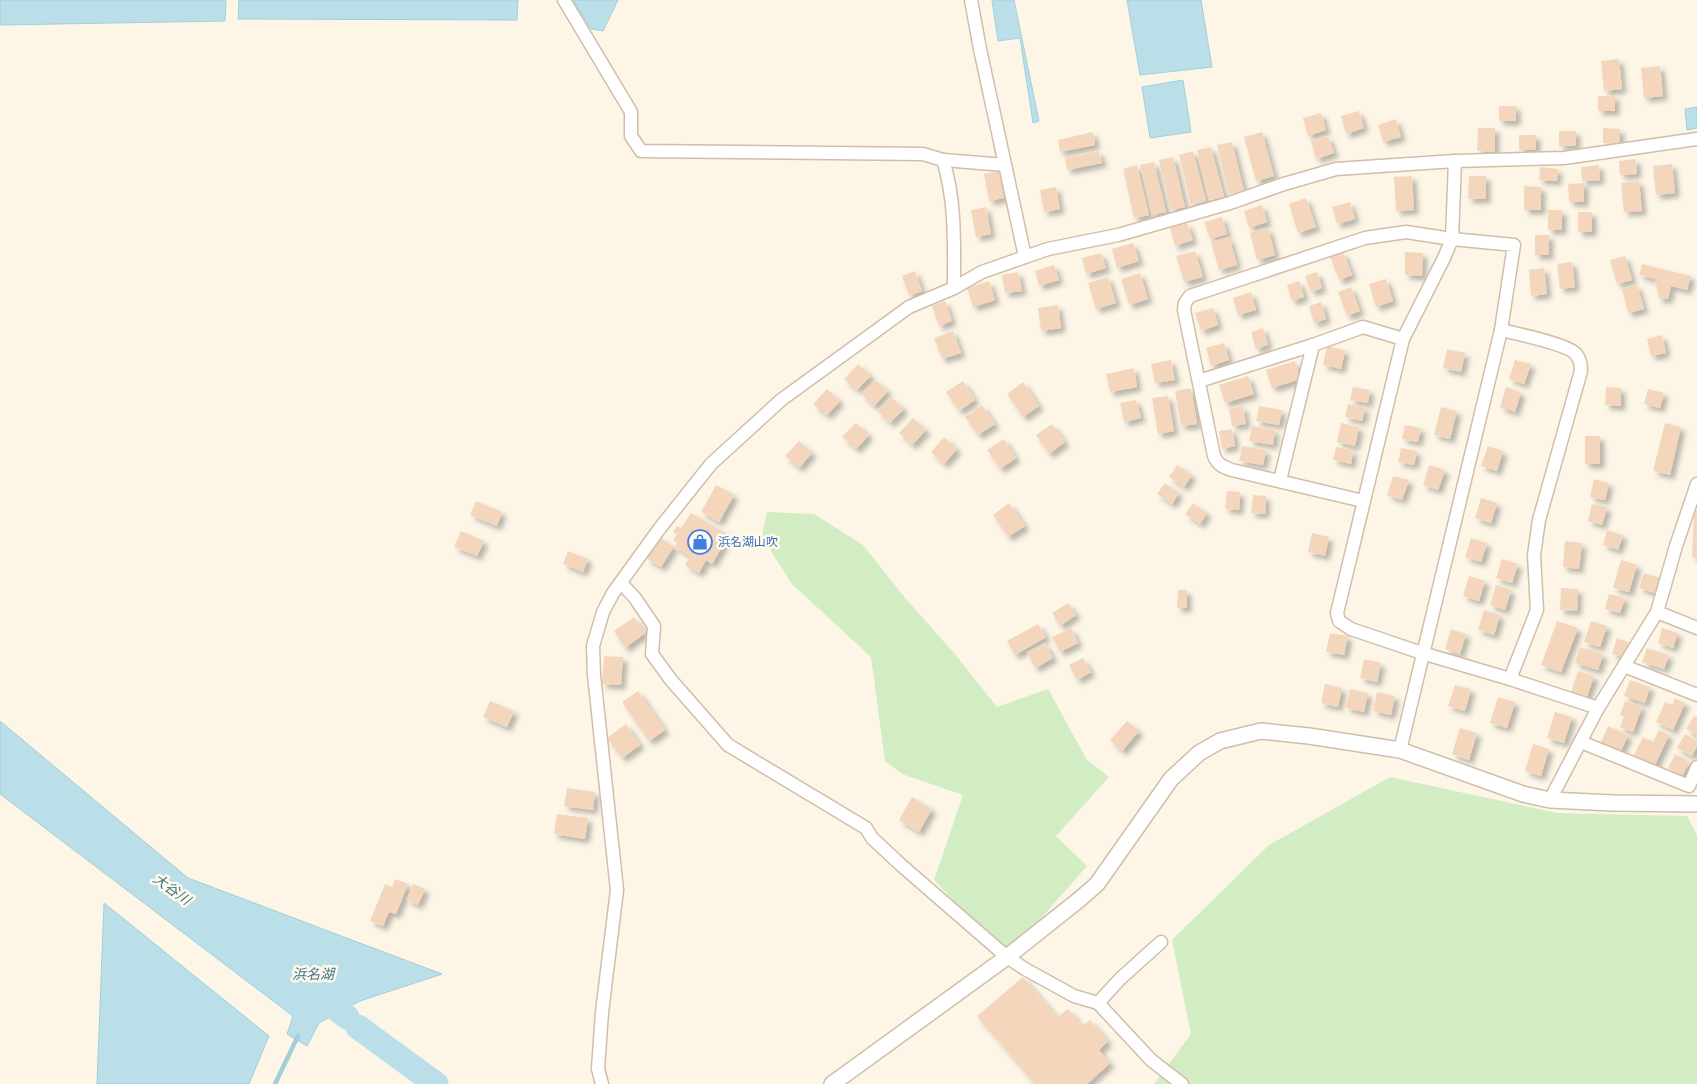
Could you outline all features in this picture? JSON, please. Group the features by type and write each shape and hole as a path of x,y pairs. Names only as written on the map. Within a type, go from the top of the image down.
{"street":[{"path":"564,0 631,112 631,136 641,151 923,154 943,160 1005,165"},
{"path":"971,0 1025,257"},
{"path":"602,1084 598,1069 602,1012 617,890 594,675 593,646 603,612 660,528 711,464 781,400 909,308 954,288 982,272 1048,249 1118,235 1230,203 1284,184 1336,169 1455,161 1564,158 1697,139"},
{"path":"943,160 948,174 954,237 954,288"},
{"path":"1455,161 1452,239 1403,339 1363,500 1337,613 1338,618 1339,621 1351,629 1598,708"},
{"path":"1363,500 1224,468 1217,463 1184,310 1185,303 1190,296 1365,238 1406,232 1514,245 1501,330 1400,750"},
{"path":"1200,381 1363,327 1403,339"},
{"path":"1501,330 1564,347 1574,352 1581,362 1582,371 1539,520 1534,556 1537,610 1510,679"},
{"path":"1280,480 1312,345"},
{"path":"1550,800 1598,708 1657,612 1676,546 1697,484"},
{"path":"621,583 635,598 654,626 652,654 671,680 728,745 866,828 872,838 901,865 1007,957 1074,996 1098,1003 1151,1060 1182,1084"},
{"path":"1657,612 1697,628"},
{"path":"1624,666 1697,695"},
{"path":"832,1084 1007,957 1097,884 1172,779 1199,753 1220,741 1262,731 1309,736 1400,750 1523,794 1550,800 1697,804"},
{"path":"1581,742 1689,786 1697,767"},
{"path":"1098,1003 1120,979 1161,942"}],"green space":[{"path":"767,512 814,514 863,545 997,707 1048,689 1087,760 1109,777 1056,836 1087,866 1007,957 934,880 963,795 902,774 885,761 871,657 792,584 762,537"},
{"path":"1390,777 1557,813 1687,816 1697,835 1697,1084 1154,1084 1191,1034 1172,940 1269,845"}],"water":[{"path":"0,0 226,0 225,21 0,25"},
{"path":"239,0 518,0 517,20 238,19"},
{"path":"573,0 618,0 603,31 591,29"},
{"path":"992,0 1014,0 1039,121 1033,123 1020,38 998,41"},
{"path":"1127,0 1201,0 1212,67 1140,75"},
{"path":"1183,80 1191,132 1150,138 1142,87"},
{"path":"1697,107 1697,128 1687,130 1685,109"},
{"name":"浜名湖","path":"0,721 188,878 442,974 360,1001 319,1023 307,1046 287,1034 293,1016 0,794"},
{"path":"104,903 269,1036 249,1084 97,1084"}],"building":[{"path":"1619,59 1622,89 1604,91 1601,61"},
{"path":"1660,66 1663,96 1644,98 1641,68"},
{"path":"1598,96 1615,96 1615,111 1598,111"},
{"path":"1499,106 1516,106 1516,121 1499,121"},
{"path":"1359,111 1364,128 1346,134 1341,116"},
{"path":"1321,113 1326,130 1308,136 1303,118"},
{"path":"1396,119 1401,137 1383,142 1378,125"},
{"path":"1478,128 1495,128 1495,152 1477,151"},
{"path":"1603,128 1620,129 1620,144 1603,143"},
{"path":"1559,131 1576,131 1576,146 1559,146"},
{"path":"1093,132 1095,145 1060,152 1058,140"},
{"path":"1262,132 1274,176 1256,181 1244,137"},
{"path":"1519,135 1536,135 1536,150 1519,150"},
{"path":"1328,136 1334,153 1316,159 1311,141"},
{"path":"1232,142 1244,191 1229,195 1217,145"},
{"path":"1211,147 1224,197 1209,200 1197,150"},
{"path":"1099,151 1102,163 1067,170 1065,158"},
{"path":"1193,151 1206,201 1191,205 1179,155"},
{"path":"1173,157 1185,207 1171,210 1159,160"},
{"path":"1636,159 1637,174 1620,175 1619,161"},
{"path":"1154,162 1166,212 1152,215 1140,165"},
{"path":"1672,164 1675,193 1656,195 1653,166"},
{"path":"1137,165 1149,215 1134,218 1123,169"},
{"path":"1599,165 1600,180 1582,181 1581,167"},
{"path":"1540,167 1558,169 1557,181 1539,180"},
{"path":"999,171 1004,198 989,201 984,174"},
{"path":"1412,176 1414,210 1396,211 1394,177"},
{"path":"1469,176 1486,176 1486,199 1468,199"},
{"path":"1639,181 1642,211 1624,212 1621,183"},
{"path":"1584,183 1584,202 1569,202 1568,184"},
{"path":"1524,186 1541,187 1541,210 1524,210"},
{"path":"1056,187 1060,209 1044,212 1040,190"},
{"path":"1306,198 1316,227 1298,233 1289,204"},
{"path":"1350,202 1355,219 1337,224 1332,207"},
{"path":"1262,205 1267,222 1249,228 1244,211"},
{"path":"986,207 991,234 976,237 971,210"},
{"path":"1548,210 1562,210 1562,230 1548,230"},
{"path":"1578,212 1592,212 1592,232 1578,232"},
{"path":"1222,217 1227,234 1210,239 1204,222"},
{"path":"1187,223 1193,240 1175,246 1170,228"},
{"path":"1268,228 1275,255 1257,260 1250,233"},
{"path":"1535,235 1549,235 1549,255 1535,255"},
{"path":"1229,237 1237,265 1219,270 1211,242"},
{"path":"1133,243 1139,261 1117,268 1112,249"},
{"path":"1195,251 1203,277 1184,282 1176,256"},
{"path":"1343,252 1352,275 1339,280 1330,257"},
{"path":"1405,252 1423,253 1422,276 1405,275"},
{"path":"1101,253 1106,268 1086,274 1082,258"},
{"path":"1625,256 1632,280 1617,284 1610,260"},
{"path":"1572,262 1575,287 1560,289 1557,264"},
{"path":"1642,264 1691,276 1687,290 1671,286 1668,299 1659,299 1655,279 1639,275"},
{"path":"1054,265 1059,280 1039,286 1035,271"},
{"path":"1544,268 1547,294 1531,296 1529,270"},
{"path":"915,271 922,291 909,296 902,276"},
{"path":"1018,272 1022,291 1005,293 1002,275"},
{"path":"1317,272 1322,288 1311,292 1305,276"},
{"path":"1140,273 1148,299 1129,305 1121,279"},
{"path":"1108,277 1116,303 1096,309 1088,283"},
{"path":"1386,279 1393,301 1376,307 1369,284"},
{"path":"989,281 995,300 973,307 967,288"},
{"path":"1299,281 1304,297 1292,301 1287,285"},
{"path":"1637,285 1644,309 1628,313 1622,289"},
{"path":"1351,287 1360,311 1347,316 1338,292"},
{"path":"1251,292 1256,310 1238,315 1233,298"},
{"path":"945,301 952,321 939,326 932,306"},
{"path":"1321,302 1326,319 1314,323 1309,306"},
{"path":"1058,305 1061,328 1041,331 1038,308"},
{"path":"1213,308 1218,325 1201,331 1195,313"},
{"path":"1263,328 1268,345 1256,349 1251,332"},
{"path":"953,331 961,353 942,359 934,338"},
{"path":"1662,335 1666,353 1651,356 1647,339"},
{"path":"1224,343 1229,360 1211,366 1206,348"},
{"path":"1327,346 1345,350 1341,369 1323,365"},
{"path":"1447,349 1465,353 1461,372 1443,368"},
{"path":"1171,360 1175,380 1155,383 1151,364"},
{"path":"1515,360 1531,364 1524,384 1509,379"},
{"path":"1295,361 1300,379 1272,388 1266,370"},
{"path":"858,364 871,376 857,390 844,379"},
{"path":"1134,368 1137,387 1110,392 1106,374"},
{"path":"1248,376 1254,394 1225,403 1219,385"},
{"path":"875,380 888,391 874,406 861,394"},
{"path":"963,381 975,400 959,411 946,392"},
{"path":"1023,382 1039,406 1023,417 1007,394"},
{"path":"1353,387 1370,390 1368,403 1350,400"},
{"path":"1506,387 1521,392 1515,412 1500,407"},
{"path":"1606,387 1621,388 1621,406 1605,405"},
{"path":"1191,388 1197,424 1181,426 1175,391"},
{"path":"827,389 840,401 827,415 813,404"},
{"path":"1648,389 1664,393 1660,408 1644,404"},
{"path":"1168,396 1174,431 1158,434 1152,398"},
{"path":"891,397 904,409 890,423 877,411"},
{"path":"1136,400 1141,418 1124,422 1120,403"},
{"path":"1348,404 1365,408 1362,421 1345,417"},
{"path":"982,405 995,424 978,435 965,417"},
{"path":"1243,406 1246,424 1232,426 1229,409"},
{"path":"1259,406 1282,410 1279,425 1256,421"},
{"path":"1441,407 1457,411 1450,439 1434,435"},
{"path":"913,418 926,430 912,445 899,433"},
{"path":"856,423 869,435 856,449 842,437"},
{"path":"1341,423 1359,427 1355,446 1337,442"},
{"path":"1665,423 1681,427 1670,475 1653,471"},
{"path":"1052,424 1065,442 1049,454 1036,435"},
{"path":"1405,425 1421,428 1418,442 1402,439"},
{"path":"1252,426 1275,430 1273,445 1249,441"},
{"path":"1232,429 1235,446 1222,449 1219,431"},
{"path":"1585,436 1600,436 1600,464 1585,464"},
{"path":"944,437 957,449 944,464 931,452"},
{"path":"1004,439 1016,458 1000,469 987,450"},
{"path":"799,441 812,453 799,468 785,456"},
{"path":"1242,446 1266,450 1263,465 1239,461"},
{"path":"1488,446 1503,451 1497,471 1481,466"},
{"path":"1336,447 1353,451 1351,464 1333,460"},
{"path":"1401,448 1417,451 1414,465 1398,462"},
{"path":"1177,465 1192,475 1184,487 1169,477"},
{"path":"1429,465 1445,470 1438,490 1423,485"},
{"path":"1393,476 1409,480 1402,500 1387,495"},
{"path":"1594,479 1609,483 1605,500 1590,497"},
{"path":"1165,483 1179,493 1172,504 1157,494"},
{"path":"716,485 734,495 719,522 701,512"},
{"path":"1227,491 1240,492 1239,510 1225,509"},
{"path":"1253,495 1266,496 1265,514 1251,513"},
{"path":"1481,498 1497,503 1491,523 1475,518"},
{"path":"476,501 502,512 497,526 470,515"},
{"path":"1009,503 1025,526 1008,537 993,515"},
{"path":"1193,503 1207,513 1200,524 1185,514"},
{"path":"1592,504 1607,507 1602,525 1588,521"},
{"path":"1694,511 1697,511 1697,558 1692,557"},
{"name":"浜名湖山吹","path":"691,513 729,535 712,564 706,560 699,573 685,565 690,556 675,547 677,543 673,540 677,534 673,532 677,526 681,528"},
{"path":"1607,530 1623,535 1618,550 1603,545"},
{"path":"461,531 484,541 477,556 454,547"},
{"path":"1312,533 1329,537 1325,556 1308,552"},
{"path":"658,537 674,546 661,567 646,558"},
{"path":"1471,538 1487,543 1481,562 1465,557"},
{"path":"1565,541 1582,543 1579,569 1563,567"},
{"path":"568,551 588,559 583,572 563,564"},
{"path":"1502,559 1518,564 1512,583 1496,578"},
{"path":"1621,560 1637,565 1629,592 1613,588"},
{"path":"1644,573 1660,578 1655,593 1639,588"},
{"path":"1469,576 1485,581 1479,601 1463,596"},
{"path":"1496,585 1511,590 1505,610 1490,605"},
{"path":"1561,588 1578,589 1577,611 1560,610"},
{"path":"1178,590 1187,590 1187,608 1177,608"},
{"path":"1609,594 1625,598 1620,613 1605,609"},
{"path":"1068,603 1076,615 1060,626 1052,613"},
{"path":"1484,610 1500,615 1494,635 1478,630"},
{"path":"634,617 645,633 625,648 614,631"},
{"path":"1557,621 1578,628 1561,672 1541,665"},
{"path":"1591,621 1607,626 1600,647 1584,642"},
{"path":"1038,624 1046,637 1015,655 1007,641"},
{"path":"1071,628 1078,643 1060,652 1052,637"},
{"path":"1662,628 1678,633 1673,648 1658,643"},
{"path":"1451,629 1466,634 1460,654 1445,649"},
{"path":"1330,633 1348,636 1344,655 1326,652"},
{"path":"1617,638 1628,642 1623,657 1612,654"},
{"path":"1045,643 1053,658 1035,668 1027,652"},
{"path":"1580,647 1603,654 1598,670 1575,663"},
{"path":"1647,648 1669,655 1664,669 1642,662"},
{"path":"604,656 623,657 621,685 602,684"},
{"path":"1083,658 1091,672 1077,680 1069,665"},
{"path":"1364,659 1381,663 1377,682 1360,678"},
{"path":"1578,671 1594,676 1587,697 1571,692"},
{"path":"1630,680 1650,687 1645,703 1624,696"},
{"path":"1325,684 1342,688 1338,707 1321,703"},
{"path":"1455,685 1471,689 1465,711 1448,706"},
{"path":"1350,689 1368,693 1364,712 1346,708"},
{"path":"638,691 665,730 649,741 622,702"},
{"path":"1377,692 1395,696 1391,715 1373,711"},
{"path":"1498,697 1515,702 1507,728 1490,723"},
{"path":"1675,698 1685,703 1673,730 1656,722 1665,702 1672,705"},
{"path":"490,701 514,711 507,727 483,717"},
{"path":"1625,701 1642,707 1633,732 1620,727 1624,716 1620,715"},
{"path":"1555,712 1572,717 1564,743 1547,738"},
{"path":"1694,716 1697,717 1697,735 1686,729"},
{"path":"1127,721 1139,731 1122,751 1110,740"},
{"path":"626,724 640,745 622,758 607,738"},
{"path":"1608,726 1628,735 1621,751 1601,742"},
{"path":"1460,728 1477,733 1469,760 1452,754"},
{"path":"1659,730 1669,735 1654,767 1633,757 1643,737 1653,742"},
{"path":"1685,734 1697,741 1697,746 1692,756 1677,748"},
{"path":"1533,744 1549,749 1541,776 1525,771"},
{"path":"1675,754 1690,762 1682,776 1668,768"},
{"path":"567,788 595,792 593,810 564,806"},
{"path":"912,797 932,809 919,832 899,820"},
{"path":"557,814 588,818 585,839 554,834"},
{"path":"395,879 408,884 396,914 389,912 383,926 370,921 385,884 392,887"},
{"path":"413,884 425,889 418,905 407,900"},
{"path":"1023,977 1057,1017 1068,1009 1082,1026 1090,1020 1108,1041 1099,1050 1110,1063 1087,1084 1035,1084 977,1016"}],"waterway":[{"name":"大谷川","path":"314,991 347,1017"},
{"name":"大谷川","path":"358,1027 436,1084"},
{"path":"275,1084 298,1036"}],"place":[{"name":"浜名湖山吹","path":"700,542"}]}
